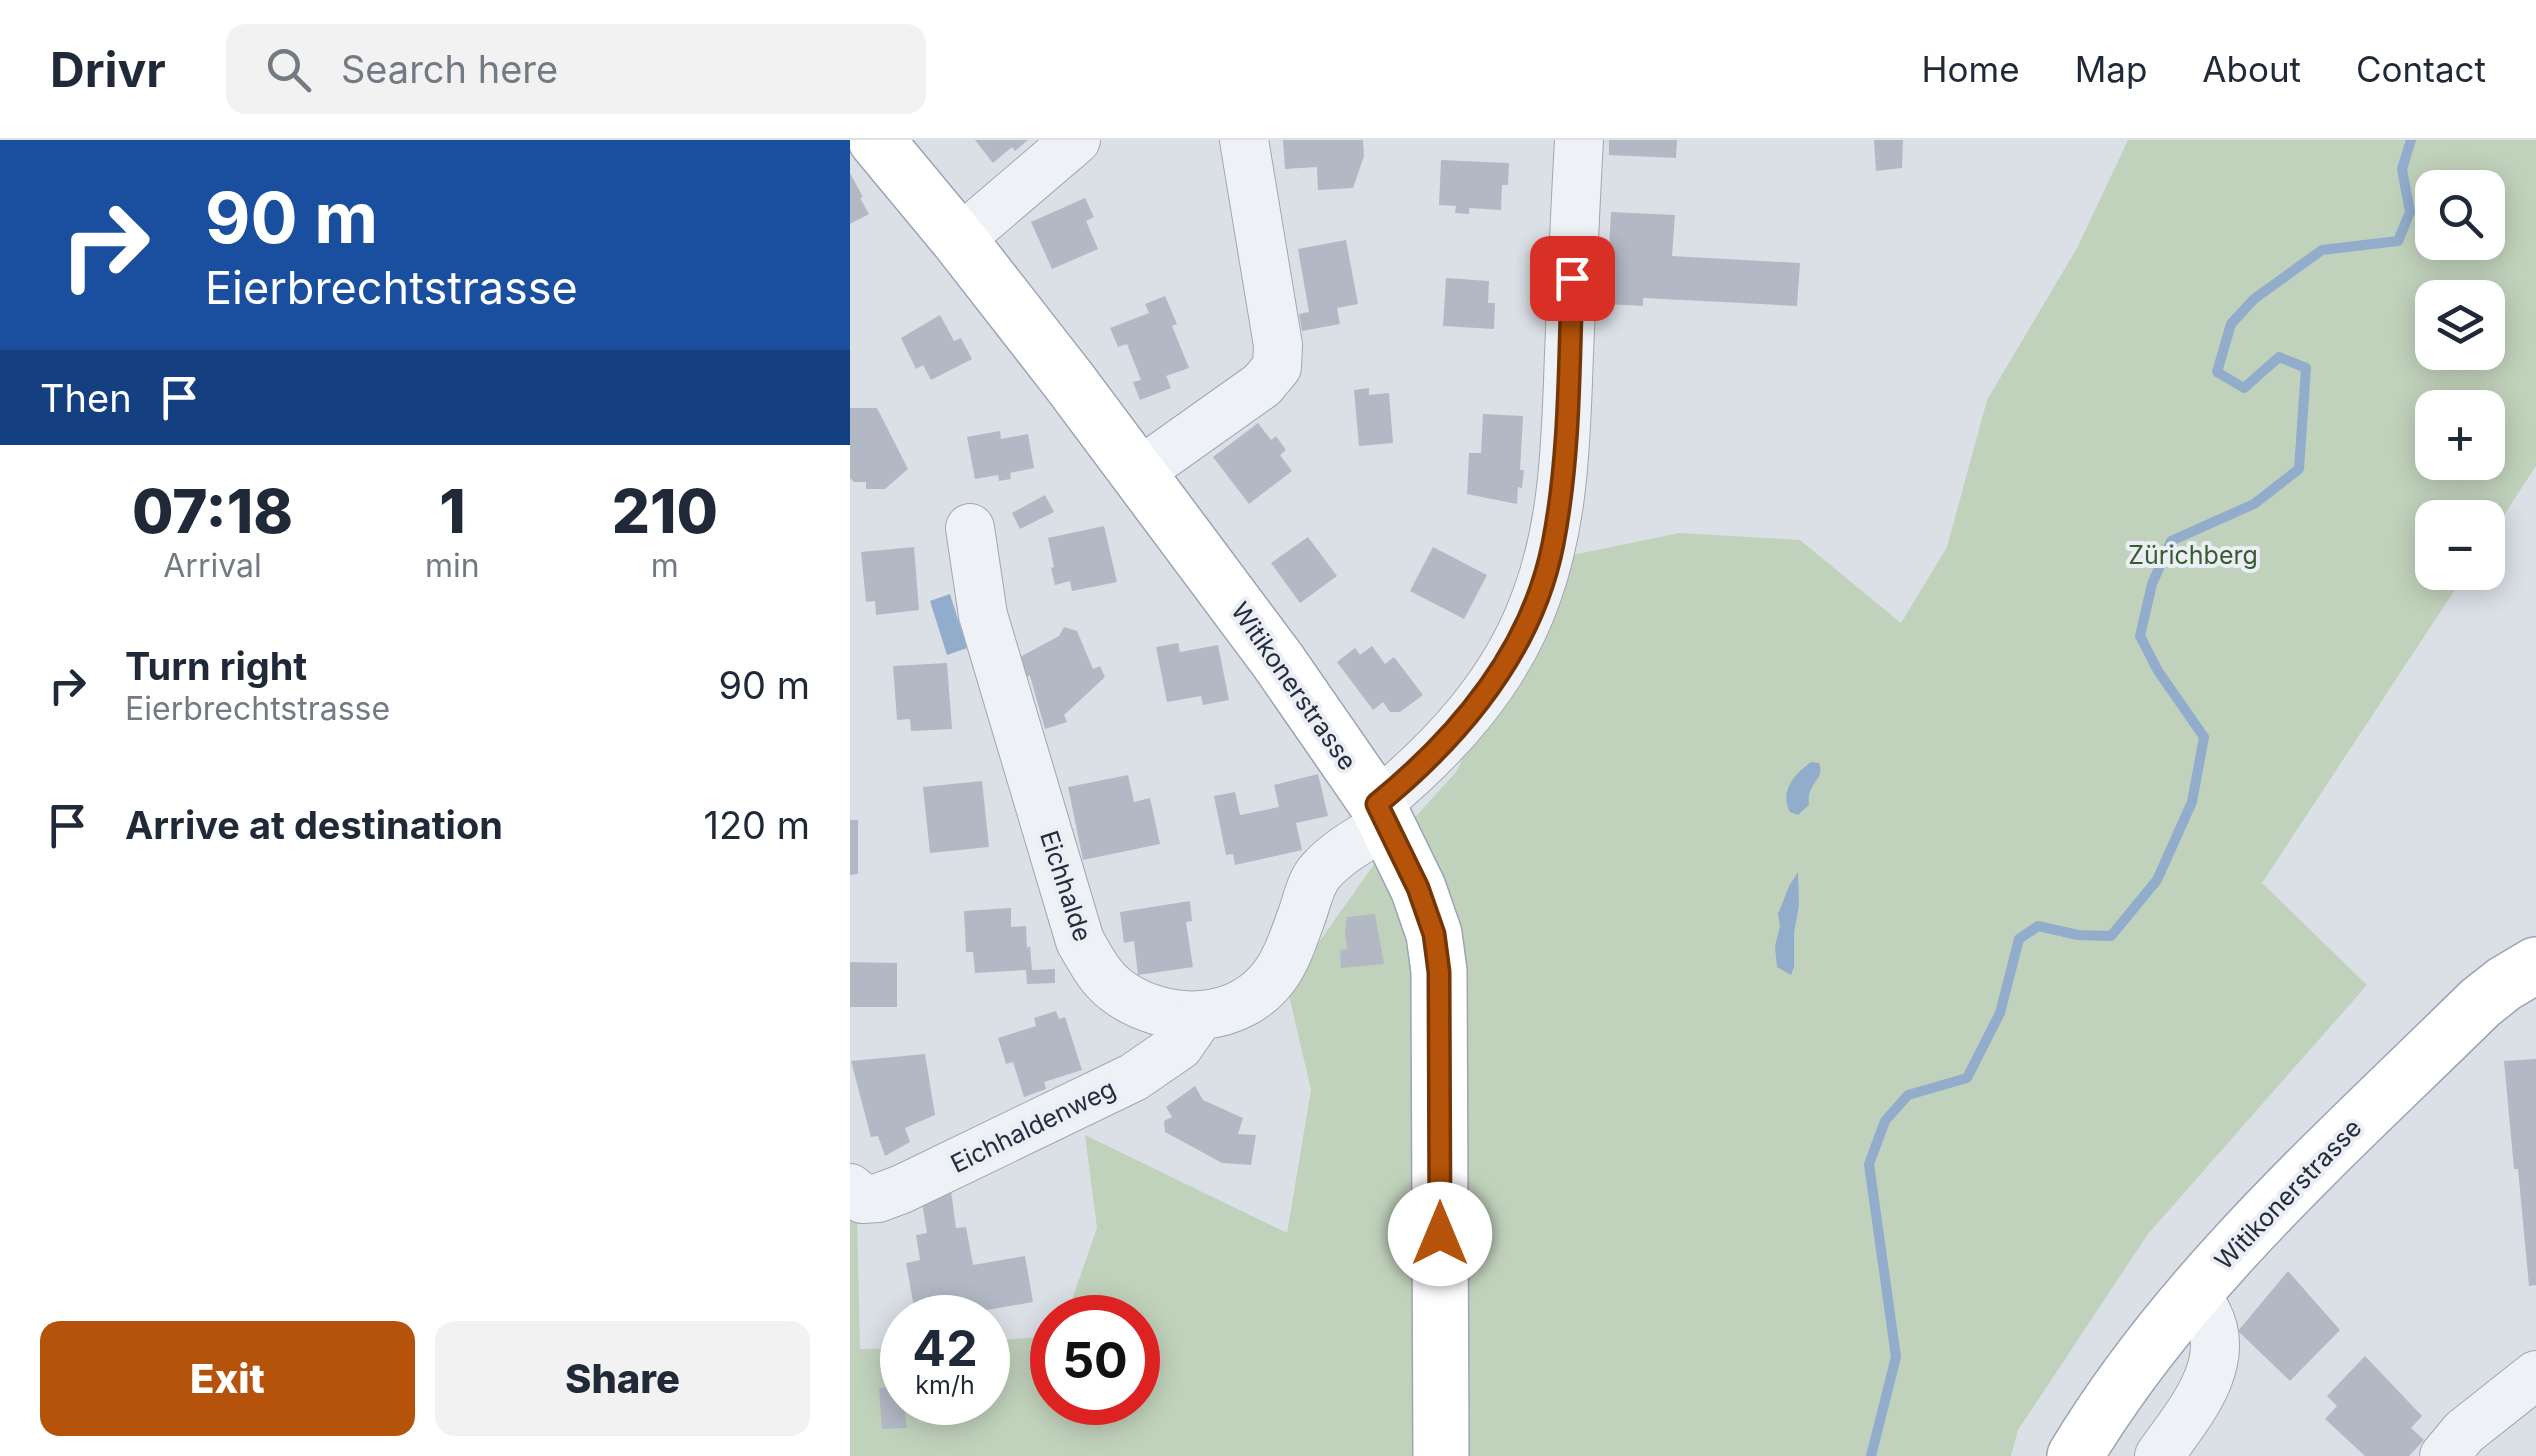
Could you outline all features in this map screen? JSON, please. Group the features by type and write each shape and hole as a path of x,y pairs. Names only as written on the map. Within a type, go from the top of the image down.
{"main road":[{"name":"Witikonerstrasse","path":"876,140 959,240 1278,661 1382,815 1408,864 1434,934 1439,972 1441,1456"},
{"name":"Witikonerstrasse","path":"2075,1456 2120,1385 2193,1294 2340,1138 2480,1003 2536,965"}],"street":[{"path":"959,240 1076,140"},
{"path":"1138,473 1262,385 1278,367 1278,345 1244,140"},
{"name":"Eichhalde","path":"970,528 983,615 1080,940 1096,970 1115,990 1170,1015 1199,1017 1253,998 1280,968 1320,873 1364,837 1484,696 1523,629 1536,598 1549,560 1560,498 1580,140"},
{"name":"Eichhaldenweg","path":"850,1188 864,1198 878,1198 1092,1098 1134,1077 1178,1046 1199,1017"},
{"path":"2159,1456 2199,1397 2214,1362 2214,1333 2193,1294"},
{"path":"2444,1456 2464,1432 2536,1376"}],"green space":[{"name":"Zürichberg","path":"2128,140 2536,140 2536,466 2505,514 2505,500 2415,500 2415,590 2455,590 2262,883 2367,985 2148,1234 2018,1430 2011,1456 850,1456 850,1210 857,1210 860,1349 880,1349 880,1425 1010,1425 1010,1339 1030,1338 1030,1425 1160,1425 1160,1295 1074,1295 1097,1228 1085,1135 1287,1233 1311,1090 1287,987 1380,856 1456,772 1563,557 1679,533 1800,540 1901,623 1947,547 1987,400 2077,248"}],"water":[{"path":"950,594 967,648 947,655 930,601"},
{"path":"1811,762 1819,763 1820,772 1809,794 1809,805 1798,815 1790,812 1786,797 1794,777"},
{"path":"1798,872 1799,905 1791,975 1777,967 1775,946 1780,926 1778,914"}],"building":[{"path":"975,140 1028,140 993,163"},
{"path":"1283,140 1363,140 1364,156 1353,188 1318,190 1317,167 1285,169"},
{"path":"1609,140 1677,140 1676,158 1609,155"},
{"path":"1874,140 1903,140 1902,168 1876,171"},
{"path":"1441,160 1509,163 1508,185 1502,185 1501,210 1469,208 1469,214 1455,213 1456,206 1439,205"},
{"path":"850,173 869,214 850,224"},
{"path":"1085,198 1094,217 1086,221 1098,249 1052,269 1031,222"},
{"path":"1611,212 1675,215 1672,256 1800,263 1797,306 1643,298 1643,306 1606,304"},
{"path":"1346,240 1358,304 1337,308 1340,324 1302,331 1299,314 1309,312 1298,249"},
{"path":"1446,278 1489,281 1488,303 1495,303 1494,329 1443,326"},
{"path":"1165,296 1189,368 1166,376 1171,388 1140,400 1133,382 1141,380 1127,344 1118,347 1110,328 1149,313 1145,304"},
{"path":"940,315 954,341 961,338 972,359 931,380 923,365 916,369 901,338"},
{"path":"1369,388 1369,395 1389,393 1393,443 1359,446 1354,390"},
{"path":"850,408 877,408 908,469 885,489 866,489 866,482 850,478"},
{"path":"1483,414 1523,416 1520,470 1524,470 1517,504 1467,494 1469,453 1481,453"},
{"path":"1258,423 1271,440 1276,436 1286,450 1280,455 1292,471 1249,504 1213,457"},
{"path":"1000,431 1001,439 1028,434 1034,468 1010,473 1011,479 999,481 998,475 975,479 967,437"},
{"path":"1045,495 1054,512 1020,529 1012,513"},
{"path":"1104,526 1117,582 1072,591 1070,581 1055,585 1048,538"},
{"path":"1308,537 1337,576 1300,603 1271,563"},
{"path":"914,547 919,610 876,615 875,601 866,602 861,552"},
{"path":"1433,547 1487,575 1464,619 1410,591"},
{"path":"1064,627 1077,631 1093,669 1100,666 1105,677 1064,715 1067,722 1045,729 1030,676 1024,677 1018,658 1059,636"},
{"path":"1178,643 1180,652 1218,645 1229,700 1203,705 1201,696 1167,702 1156,647"},
{"path":"1372,646 1385,664 1394,657 1423,695 1400,712 1390,712 1383,702 1373,710 1337,662 1355,648 1360,655"},
{"path":"947,663 952,729 911,731 910,719 897,720 893,666"},
{"path":"1318,774 1328,816 1296,823 1302,850 1235,865 1233,854 1226,855 1214,796 1235,792 1240,815 1279,807 1274,785"},
{"path":"1128,775 1134,802 1150,798 1160,844 1083,860 1068,787"},
{"path":"982,781 989,847 930,853 923,787"},
{"path":"850,820 858,820 858,874 850,875"},
{"path":"1190,901 1192,921 1186,922 1193,967 1138,975 1134,941 1124,943 1120,912"},
{"path":"1011,908 1011,927 1026,926 1032,970 1055,969 1055,983 1027,984 1026,970 975,973 973,952 966,952 964,911"},
{"path":"1375,914 1384,964 1341,968 1340,950 1347,949 1347,917"},
{"path":"850,962 897,963 897,1007 850,1007"},
{"path":"1056,1011 1059,1019 1065,1017 1082,1070 1044,1082 1046,1089 1024,1097 1013,1062 1006,1064 998,1038 1036,1026 1034,1018"},
{"path":"925,1054 935,1115 905,1128 910,1142 885,1156 878,1136 871,1137 851,1061"},
{"path":"2536,1059 2536,1285 2529,1286 2504,1061"},
{"path":"1195,1086 1203,1100 1243,1118 1238,1134 1256,1135 1251,1165 1222,1163 1165,1132 1164,1121 1172,1117 1166,1107"},
{"path":"951,1191 956,1228 966,1227 973,1265 1025,1256 1030,1303 1010,1306 1010,1295 912,1295 906,1263 920,1260 916,1235 927,1233 921,1196"},
{"path":"2288,1271 2340,1330 2290,1381 2238,1331"},
{"path":"2365,1356 2422,1416 2411,1428 2424,1440 2409,1456 2365,1456 2325,1419 2337,1406 2327,1396"},
{"path":"882,1425 907,1428 882,1429"}],"waterway":[{"path":"1871,1456 1896,1357 1869,1164 1885,1121 1908,1095 1967,1078 2000,1013 2019,939 2038,926 2078,935 2111,936 2157,880 2192,802 2204,737 2158,671 2140,636 2152,584 2171,541 2254,504 2299,469 2306,368 2279,357 2244,388 2217,372 2231,324 2254,299 2322,250 2398,241 2410,212 2402,169 2411,140"}],"route":[{"path":"1440,1234 1439,972 1434,934 1408,864 1377,804 1456,731 1484,696 1511,653 1536,598 1553,546 1560,498 1572,278"}]}
